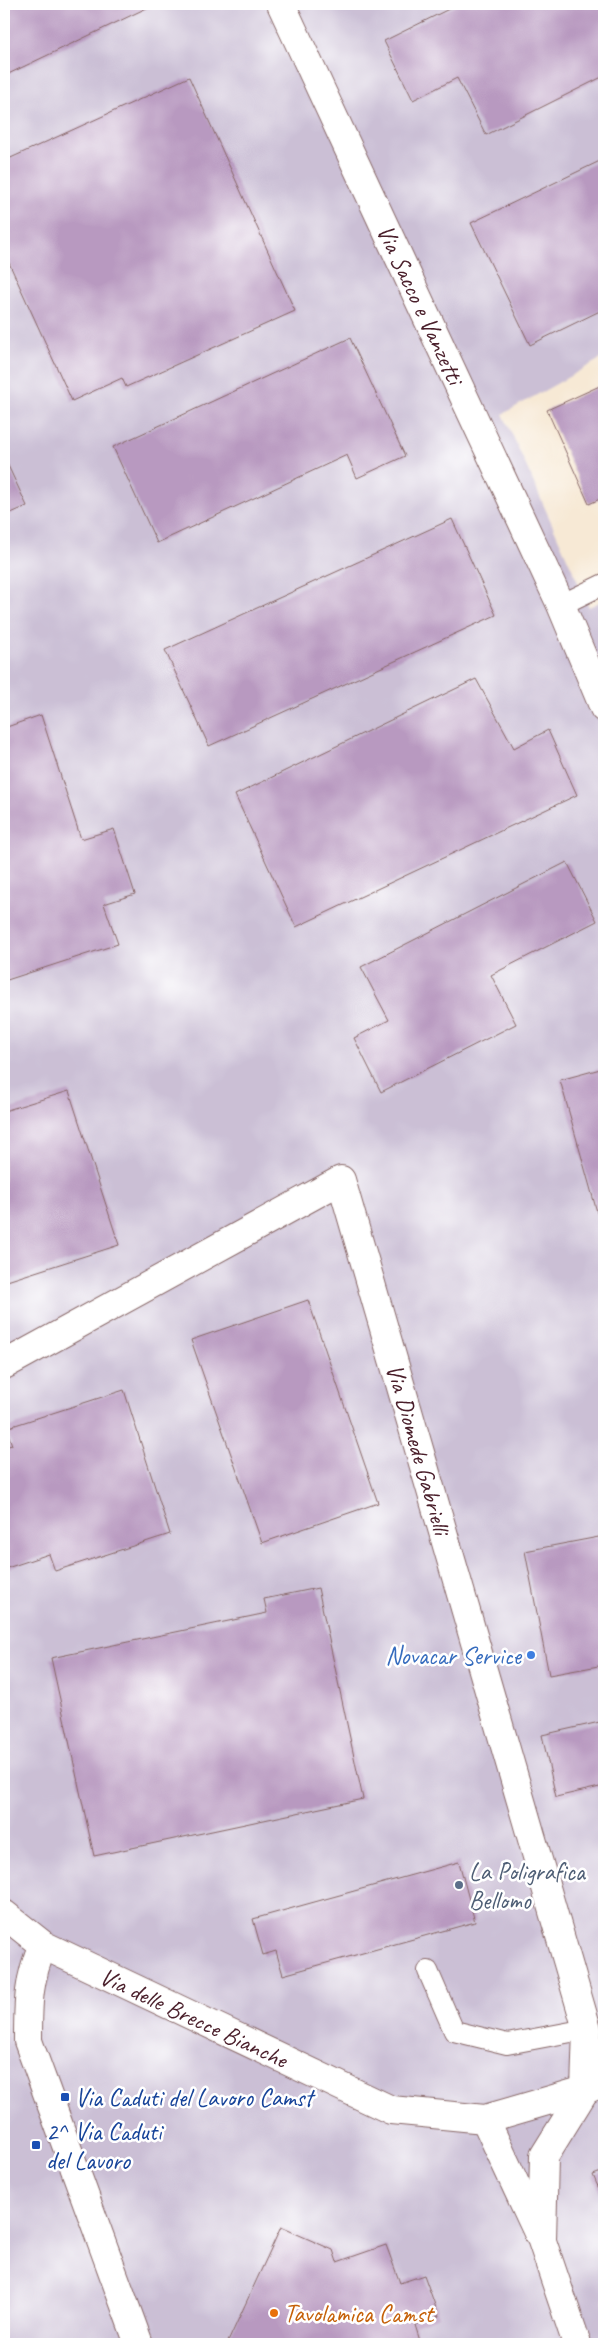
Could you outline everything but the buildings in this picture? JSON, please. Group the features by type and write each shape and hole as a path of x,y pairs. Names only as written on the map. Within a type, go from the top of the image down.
{"street":[{"name":"Via Sacco e Vanzetti","path":"280,4 561,605 604,708"},
{"name":"Via Diomede Gabrielli","path":"4,1366 342,1180 586,2029 594,2086"},
{"name":"Via delle Brecce Bianche","path":"4,1914 43,1945 391,2110 485,2119 594,2086"},
{"path":"43,1945 36,1960 28,1992 28,2041 139,2344"},
{"path":"542,2241 544,2156 594,2086"},
{"path":"485,2119 542,2241 577,2344"}],"lane":[{"path":"561,605 604,584"},
{"path":"428,1971 454,2031 507,2044 586,2029"}],"shaded area":[{"path":"4,4 604,4 604,357 503,414 589,607 604,600 604,2344 4,2344"}],"place":[{"name":"Novacar Service","path":"531,1655"},
{"name":"La Poligrafica Bellomo","path":"459,1885"},
{"name":"Via Caduti del Lavoro Camst","path":"65,2097"},
{"name":"2^ Via Caduti del Lavoro","path":"36,2145"},
{"name":"Tavolamica Camst","path":"274,2313"}]}
